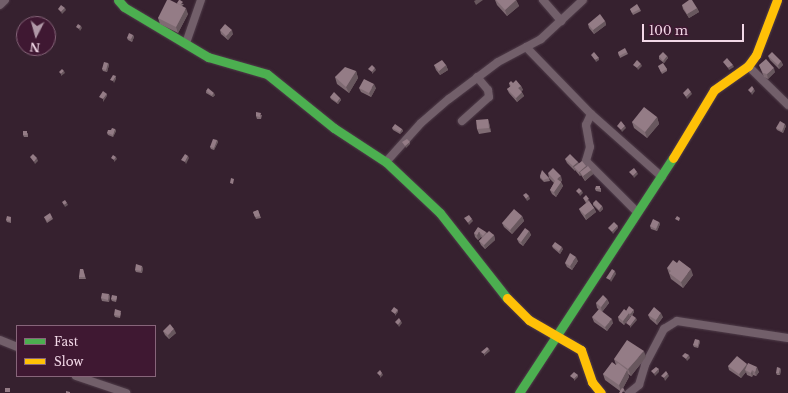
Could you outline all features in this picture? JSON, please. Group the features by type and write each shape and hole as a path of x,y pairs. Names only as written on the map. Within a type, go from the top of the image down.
{"street":[{"path":"0,4 5,0"},
{"path":"118,0 129,10 208,56 267,74 334,128 386,162 440,213 464,241 510,303 529,320 581,350 592,382 601,393"},
{"path":"186,43 201,0"},
{"path":"543,0 561,21"},
{"path":"386,162 421,123 477,77 541,39 583,0"},
{"path":"521,391 637,212 662,177 688,129 714,90 748,66 756,55 777,0"},
{"path":"526,47 591,114 662,177"},
{"path":"748,66 788,105"},
{"path":"462,121 489,96 488,90 477,77"},
{"path":"591,114 586,125 590,147 586,161 637,212"},
{"path":"629,393 638,385 645,365 664,329 677,321 788,338"},
{"path":"0,340 16,348"},
{"path":"79,377 126,393"}],"building":[{"path":"167,0 186,8 176,27 158,18"},
{"path":"179,0 183,2 180,5 177,3"},
{"path":"496,0 516,0 505,10"},
{"path":"689,0 692,0 697,8 687,14 682,5"},
{"path":"637,4 640,9 632,13 630,9"},
{"path":"61,5 65,8 61,12 58,9"},
{"path":"600,14 605,21 593,30 588,24"},
{"path":"78,24 81,26 79,29 76,27"},
{"path":"225,24 232,30 226,36 220,30"},
{"path":"129,33 133,35 131,39 127,38"},
{"path":"625,48 627,52 619,56 618,52"},
{"path":"594,52 599,58 595,60 591,55"},
{"path":"663,52 667,56 663,61 659,56"},
{"path":"772,52 781,61 778,65 768,56"},
{"path":"727,58 733,65 728,68 723,62"},
{"path":"766,59 774,68 767,74 763,73 759,65"},
{"path":"442,60 446,65 439,71 434,65"},
{"path":"637,60 641,64 637,68 633,65"},
{"path":"104,62 108,63 106,70 102,69"},
{"path":"663,63 667,69 661,72 658,66"},
{"path":"372,65 375,68 372,72 368,69"},
{"path":"345,67 356,71 346,87 335,77"},
{"path":"62,69 64,71 61,74 59,72"},
{"path":"113,75 116,76 113,81 110,80"},
{"path":"364,79 374,84 369,93 359,88"},
{"path":"516,80 521,86 518,88 522,92 516,98 507,89 511,86 509,83 511,81 513,83"},
{"path":"752,86 754,89 751,93 748,90"},
{"path":"208,88 214,93 212,95 206,91"},
{"path":"688,88 691,92 686,97 683,93"},
{"path":"103,91 107,94 103,99 99,97"},
{"path":"334,92 340,98 337,102 330,97"},
{"path":"644,107 657,117 645,132 632,122"},
{"path":"256,112 261,113 260,117 256,116"},
{"path":"488,119 489,128 477,129 476,120"},
{"path":"621,121 625,126 621,130 617,126"},
{"path":"780,121 785,124 782,131 776,128"},
{"path":"395,124 402,129 400,132 392,128"},
{"path":"112,128 115,129 113,135 107,133 108,130 111,130"},
{"path":"23,131 27,131 27,135 23,135"},
{"path":"213,139 217,140 214,148 210,147"},
{"path":"407,139 410,142 405,146 402,142"},
{"path":"33,154 37,158 34,162 30,157"},
{"path":"185,154 188,156 185,162 181,160"},
{"path":"570,154 578,162 573,166 565,159"},
{"path":"113,155 116,157 114,160 111,158"},
{"path":"582,161 586,166 579,172 574,167"},
{"path":"588,166 591,170 583,176 580,172"},
{"path":"553,168 561,176 557,179 561,182 554,192 550,190 555,181 548,173"},
{"path":"634,168 637,172 633,176 629,172"},
{"path":"542,170 549,178 543,180 540,176"},
{"path":"231,178 234,179 233,184 230,183"},
{"path":"596,186 600,186 600,189 595,189"},
{"path":"579,188 582,191 579,194 576,191"},
{"path":"526,193 529,196 526,199 523,195"},
{"path":"586,195 589,199 586,201 583,198"},
{"path":"65,200 67,203 64,205 62,202"},
{"path":"596,200 602,206 599,210 593,203"},
{"path":"589,201 594,208 585,215 579,209"},
{"path":"514,209 522,216 510,230 502,223"},
{"path":"258,210 260,216 255,217 253,212"},
{"path":"50,213 52,217 47,221 44,217"},
{"path":"469,215 472,219 468,223 464,218"},
{"path":"7,216 11,217 10,221 6,220"},
{"path":"677,216 680,218 679,221 675,219"},
{"path":"653,219 659,222 656,229 650,226"},
{"path":"614,222 618,226 612,232 608,228"},
{"path":"478,227 486,232 483,236 479,232 477,235 474,233"},
{"path":"525,228 529,231 521,242 517,239"},
{"path":"489,231 494,235 484,245 479,241"},
{"path":"555,242 562,247 559,251 552,246"},
{"path":"570,253 576,257 570,266 565,263"},
{"path":"673,260 677,263 679,260 691,269 681,282 669,273 671,271 667,268"},
{"path":"136,264 142,266 141,271 135,270"},
{"path":"80,269 83,269 85,277 79,277"},
{"path":"612,269 615,271 610,280 606,278"},
{"path":"102,293 109,294 108,300 101,298"},
{"path":"112,295 117,296 116,300 111,299"},
{"path":"603,295 607,299 601,307 596,303"},
{"path":"629,306 634,310 630,314 626,311"},
{"path":"394,307 398,310 395,314 391,311"},
{"path":"654,307 661,313 656,320 648,315"},
{"path":"115,309 121,311 120,316 114,315"},
{"path":"599,309 612,319 605,327 592,317"},
{"path":"624,309 629,313 623,321 618,317"},
{"path":"632,315 636,318 630,326 626,323"},
{"path":"399,318 401,321 398,325 395,322"},
{"path":"170,324 174,329 168,335 163,331"},
{"path":"695,339 699,340 698,346 693,345"},
{"path":"627,340 644,351 628,369 614,359"},
{"path":"487,347 489,349 484,354 481,352"},
{"path":"685,353 689,355 686,359 682,356"},
{"path":"737,356 747,364 739,374 728,366"},
{"path":"612,362 616,365 618,363 627,370 619,385 603,374"},
{"path":"748,363 757,367 755,372 752,370 751,373 745,370"},
{"path":"656,367 659,369 654,374 651,371"},
{"path":"777,367 780,368 779,373 776,373"},
{"path":"380,370 382,373 380,376 377,373"},
{"path":"666,371 668,374 664,378 661,376"},
{"path":"574,372 578,375 574,379 570,376"},
{"path":"5,388 10,388 10,392 5,392"},
{"path":"622,388 624,389 622,393 619,393"}],"traffic: fast":[{"path":"118,0 124,7 208,57 267,74 334,128 386,162 440,213 507,298"},
{"path":"519,393 673,158"}],"traffic: slow":[{"path":"673,158 714,90 748,66 756,55 777,0"},
{"path":"507,298 529,320 581,350 592,382 601,393"}]}
